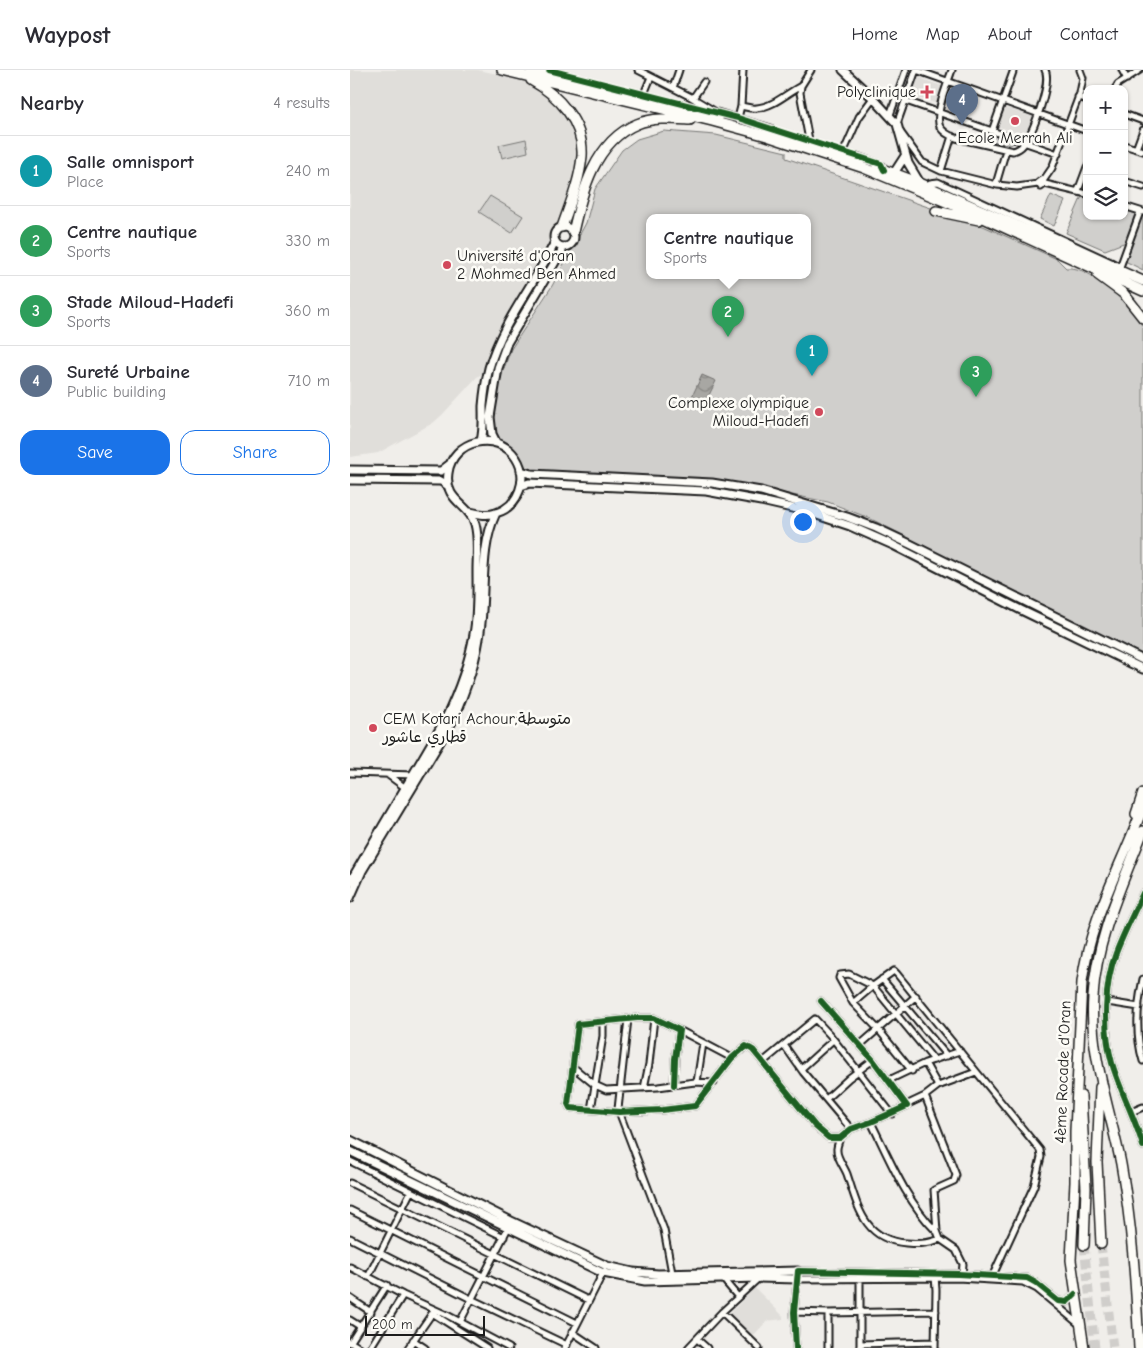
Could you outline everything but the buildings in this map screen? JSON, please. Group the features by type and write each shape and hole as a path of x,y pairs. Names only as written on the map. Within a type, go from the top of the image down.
{"highway":[{"path":"502,70 714,116 767,136 864,168 968,211 1143,291"},
{"path":"531,70 642,96 809,142 923,184 1141,280"},
{"path":"520,74 544,88 559,100 570,115 581,144 582,155 576,188 562,227"},
{"path":"573,232 594,166 604,150 623,132 638,124 659,119 714,116"},
{"path":"936,211 972,218 1016,233"},
{"path":"1075,260 1120,290 1143,318"},
{"path":"1129,841 1143,792"},
{"name":"4ème Rocade d'Oran","path":"1084,1348 1071,1260 1074,1131 1082,988 1091,936 1143,808"},
{"name":"4ème Rocade d'Oran","path":"1139,1348 1140,1304 1130,1220 1121,1163 1100,1077 1092,1019 1094,982 1099,955 1107,926 1143,832"},
{"path":"1132,859 1142,844"},
{"path":"1079,1064 1086,1188 1084,1245"},
{"path":"1100,1077 1097,1162 1101,1244"}],"main road":[{"path":"842,70 890,115 898,127 911,170 923,184"},
{"path":"894,173 906,156"},
{"path":"496,442 492,434 490,417 498,368 507,343 564,247 572,242 573,232 567,227 562,227 555,233 554,238 559,246 564,247"},
{"path":"481,441 483,433 483,404 488,370 497,346 556,242"},
{"path":"350,470 441,471 450,464 462,448 468,444 481,441 496,442 513,453 522,471 521,486 518,495 512,503 496,513 483,515 470,512 456,501 448,486 441,481 350,480"},
{"path":"448,486 450,464"},
{"path":"522,471 531,474 712,483 762,491 893,545 1143,670"},
{"path":"521,486 529,484 706,492 805,508 854,520 893,536 1143,660"},
{"path":"416,776 458,693 474,633 477,544 476,527 470,512"},
{"path":"350,898 362,871 408,789 452,722 473,665 481,623 489,528 496,513"},
{"path":"350,882 353,868 408,789"},
{"path":"350,1140 509,1224"},
{"path":"350,1151 605,1269 645,1281 797,1279"},
{"path":"605,1269 672,1273 798,1271"}],"street":[{"path":"549,70 644,94 714,116 738,118 881,164 884,170"},
{"path":"638,70 693,98 714,116"},
{"path":"673,88 679,70"},
{"path":"738,118 741,106 743,70"},
{"path":"809,140 800,93 801,86 811,70"},
{"path":"890,115 906,70"},
{"path":"1081,70 1083,78 1078,97 1068,124 1058,154 1042,187 1038,184 1017,187 997,185 941,171 922,162 914,153 898,127 916,70 1037,114 1068,124 1084,130"},
{"path":"952,70 939,112 938,118 941,128 952,136 1006,150 1016,150 1025,143 1047,88 1048,75 1045,70"},
{"path":"1122,70 1127,79"},
{"path":"1117,85 1140,70"},
{"path":"992,131 1012,71"},
{"path":"644,94 650,77"},
{"path":"903,78 913,81"},
{"path":"693,98 704,82"},
{"path":"741,106 757,108 764,106 801,86"},
{"path":"1078,97 1083,99"},
{"path":"844,152 859,117 873,98"},
{"path":"906,101 1058,154"},
{"path":"1128,115 1143,121"},
{"path":"1136,149 1143,130"},
{"path":"941,171 952,136"},
{"path":"1128,146 1143,151"},
{"path":"996,184 1006,150"},
{"path":"906,156 914,153"},
{"path":"1078,191 1084,175"},
{"path":"923,184 938,182 1112,262 1141,280"},
{"path":"1044,182 1083,193"},
{"path":"1128,182 1143,187"},
{"path":"1120,267 1142,212 1128,207"},
{"path":"350,773 416,776"},
{"path":"388,775 408,789"},
{"path":"1143,893 1115,953 1107,1002 1109,1052 1143,1146"},
{"path":"853,1003 894,971 1041,1152 1034,1186 993,1275"},
{"path":"912,1071 878,1028 853,1003 839,978 840,974 849,974 873,986 934,1060"},
{"path":"1143,978 1138,1043 1143,1061"},
{"path":"882,979 947,1056"},
{"path":"860,1045 916,996"},
{"path":"821,1001 873,1060 906,1105"},
{"path":"1107,1002 1140,1011"},
{"path":"644,1088 649,1064 654,1018"},
{"path":"732,1058 654,1018 578,1024 568,1104 570,1108 619,1112 696,1106 732,1058 746,1046 753,1050 815,1126 828,1138 840,1138"},
{"path":"628,1019 618,1109 642,1167 664,1230 672,1273"},
{"path":"763,1062 815,1019 892,1114"},
{"path":"591,1110 603,1036 603,1022"},
{"path":"674,1085 674,1059 678,1030"},
{"path":"801,1068 833,1040"},
{"path":"696,1082 703,1043"},
{"path":"784,1045 851,1129"},
{"path":"889,1080 912,1071 925,1063 960,1051"},
{"path":"826,1099 873,1060"},
{"path":"925,1063 938,1086"},
{"path":"573,1067 595,1085 606,1090 696,1082 714,1083"},
{"path":"940,1239 930,1243 900,1243 887,1240 875,1232 864,1219 837,1151 840,1138 851,1129 892,1114 925,1096 938,1086 976,1072"},
{"path":"925,1096 956,1176 954,1181 934,1190 936,1231"},
{"path":"1131,1112 1143,1107"},
{"path":"871,1122 906,1192 940,1239 956,1250 963,1264 962,1276"},
{"path":"350,1161 504,1236"},
{"path":"350,1183 588,1300"},
{"path":"368,1277 411,1191"},
{"path":"350,1210 577,1323"},
{"path":"460,1322 509,1224"},
{"path":"350,1238 566,1346 605,1269"},
{"path":"350,1267 433,1311 460,1322 510,1348"},
{"path":"796,1348 794,1312 798,1271 861,1271 935,1276"},
{"path":"861,1271 860,1346 935,1345 935,1276"},
{"path":"688,1348 722,1312 766,1272"},
{"path":"797,1279 993,1275 1027,1278 1061,1302 1067,1302 1075,1294"},
{"path":"962,1276 1023,1282 1038,1287 1060,1310 1069,1315 1080,1326"},
{"path":"723,1279 738,1297"},
{"path":"360,1348 350,1342 387,1285"},
{"path":"370,1348 403,1295"},
{"path":"350,1298 371,1312"},
{"path":"408,1348 433,1311"},
{"path":"433,1311 487,1348"},
{"path":"794,1312 936,1311"},
{"path":"722,1312 759,1348"},
{"path":"828,1313 828,1348"},
{"path":"350,1320 361,1327"},
{"path":"572,1332 596,1348"},
{"path":"697,1339 707,1348"},
{"path":"413,1340 425,1348"}],"shaded area":[{"name":"Université d'Oran 2 Mohmed Ben Ahmed","path":"350,70 478,70 517,78 542,90 560,106 569,120 576,141 578,162 565,219 550,233 551,251 517,308 488,370 477,377 433,423 378,453 350,457"},
{"name":"Polyclinique","path":"919,76 942,86 938,104 911,96"},
{"name":"Ecole Merrah Ali","path":"1003,107 1033,117 1026,136 996,126"},
{"path":"987,130 1019,141 1010,145 984,139"},
{"name":"Complexe olympique Miloud-Hadefi","path":"664,131 716,135 786,152 786,158 983,226 1057,259 1066,268 1087,273 1120,298 1143,327 1143,657 1116,645 869,518 828,502 747,486 697,479 528,470 511,449 494,434 496,391 511,349 552,286 586,223 595,189 622,150 637,139"},
{"path":"526,139 528,152 502,158 499,145"},
{"path":"1051,195 1065,201 1054,226 1040,219"},
{"path":"490,196 523,216 512,233 479,212"},
{"path":"1082,196 1083,220 1128,220 1128,211 1136,214 1126,242 1105,250 1066,233"},
{"path":"1143,216 1143,270 1125,261"},
{"path":"755,1288 783,1316 783,1319 767,1321 751,1338 728,1315"}],"water":[{"path":"702,375 716,381 702,409 689,403"}],"tunnel":[{"path":"1101,1244 1113,1348"},
{"path":"1084,1245 1095,1348"}],"cycle path":[{"path":"549,70 738,118 881,164 884,170"},
{"path":"1143,893 1112,965 1106,1007 1107,1037 1112,1063 1143,1146"},
{"path":"674,1085 679,1030 654,1018 578,1024 568,1104 570,1108 619,1112 695,1106 732,1058 746,1046 753,1050 815,1126 829,1138 840,1138 851,1129 907,1106 873,1060 821,1001"},
{"path":"796,1348 794,1312 798,1271 958,1274 1027,1278 1058,1301 1067,1302 1075,1294"}],"place":[{"name":"Polyclinique","path":"927,92"},
{"name":"Ecole Merrah Ali","path":"1015,121"},
{"name":"Sureté Urbaine","path":"962,125"},
{"name":"Université d'Oran 2 Mohmed Ben Ahmed","path":"447,265"},
{"name":"Centre nautique","path":"728,337"},
{"name":"Salle omnisport","path":"812,376"},
{"name":"Stade Miloud-Hadefi","path":"976,397"},
{"name":"Complexe olympique Miloud-Hadefi","path":"819,412"},
{"name":"CEM Kotari Achour;متوسطة قطاري عاشور","path":"373,728"}]}
